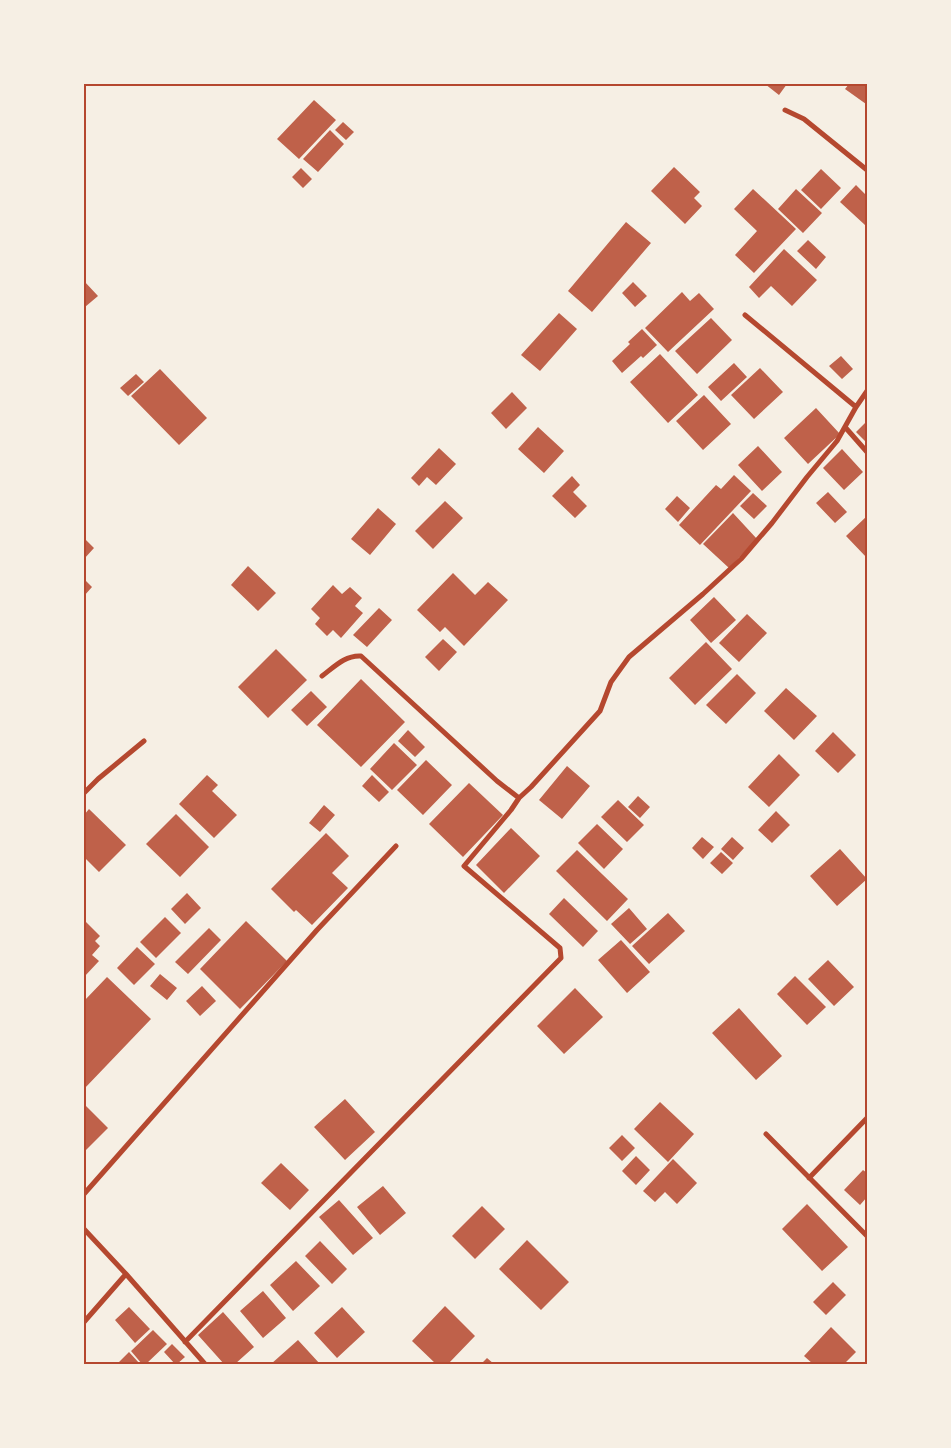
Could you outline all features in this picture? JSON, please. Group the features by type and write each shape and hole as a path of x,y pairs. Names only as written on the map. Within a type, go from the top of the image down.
{"street":[{"path":"785,110 804,119 867,170"},
{"path":"745,315 856,407"},
{"path":"185,1342 561,958 560,948 464,866 511,810 518,798 538,780 600,711 611,682 629,657 704,594 741,559 772,523 836,441 867,390"},
{"path":"845,427 867,452"},
{"path":"322,676 344,659 353,655 361,656 518,798"},
{"path":"84,792 144,741"},
{"path":"84,1194 317,930 396,846"},
{"path":"809,1178 867,1118"},
{"path":"766,1134 867,1236"},
{"path":"84,1229 205,1364"},
{"path":"84,1322 126,1274"}],"building":[{"path":"765,84 787,84 779,95"},
{"path":"849,84 867,84 866,104 845,89"},
{"path":"314,100 336,120 299,159 277,139"},
{"path":"343,122 354,132 346,140 335,130"},
{"path":"330,130 344,144 318,172 303,159"},
{"path":"674,167 700,192 694,198 702,206 685,224 651,191"},
{"path":"301,168 312,179 303,188 292,177"},
{"path":"821,169 841,188 821,209 801,190"},
{"path":"856,185 867,196 867,223 865,225 840,202"},
{"path":"753,189 796,229 754,273 735,255 757,231 734,209"},
{"path":"796,189 822,213 803,233 778,209"},
{"path":"626,222 651,243 592,312 568,291"},
{"path":"808,240 826,257 816,269 797,251"},
{"path":"784,249 817,280 792,306 771,286 759,298 749,287"},
{"path":"84,281 98,296 85,307 84,306"},
{"path":"633,282 647,296 635,307 622,293"},
{"path":"682,292 690,301 699,293 714,309 668,352 645,328"},
{"path":"559,313 577,329 540,371 521,355"},
{"path":"711,318 732,340 697,374 675,351"},
{"path":"642,329 657,345 622,373 612,361 630,344 628,342"},
{"path":"660,354 698,395 668,423 630,382"},
{"path":"841,356 853,369 842,379 829,366"},
{"path":"734,363 747,377 721,401 708,387"},
{"path":"760,368 783,392 754,419 731,395"},
{"path":"160,369 207,418 179,445 131,396"},
{"path":"136,374 144,382 128,396 120,388"},
{"path":"512,392 527,408 506,429 491,413"},
{"path":"704,395 731,424 703,450 676,421"},
{"path":"816,408 840,434 808,464 784,438"},
{"path":"867,421 867,443 856,432"},
{"path":"538,427 564,451 544,473 518,449"},
{"path":"758,446 782,472 762,491 738,465"},
{"path":"439,448 456,464 436,485 427,477 419,486 411,478"},
{"path":"842,449 863,472 844,490 823,468"},
{"path":"734,475 751,491 700,545 679,525 716,485 721,489"},
{"path":"572,476 580,485 573,492 587,506 575,518 552,496"},
{"path":"828,492 847,512 835,523 816,503"},
{"path":"753,493 767,506 754,519 740,506"},
{"path":"677,496 690,508 678,522 665,509"},
{"path":"445,501 463,518 433,549 415,531"},
{"path":"378,508 396,524 370,555 351,539"},
{"path":"733,513 757,539 729,568 703,544"},
{"path":"867,516 867,558 846,536"},
{"path":"84,538 94,548 84,559"},
{"path":"248,566 276,593 258,611 231,585"},
{"path":"453,573 475,595 488,582 508,600 464,646 445,627 440,632 417,610"},
{"path":"84,579 92,587 84,596"},
{"path":"333,585 342,594 350,587 362,598 355,606 363,613 341,638 333,630 327,636 315,624 320,618 311,609"},
{"path":"714,597 736,620 711,643 690,620"},
{"path":"379,608 392,620 367,647 353,635"},
{"path":"747,614 767,633 739,662 719,643"},
{"path":"443,639 457,652 439,671 425,657"},
{"path":"706,642 732,669 695,705 669,678"},
{"path":"276,649 307,680 268,718 238,687"},
{"path":"737,674 756,693 726,724 706,705"},
{"path":"361,679 405,722 361,767 317,725"},
{"path":"786,688 817,716 794,740 764,711"},
{"path":"311,691 327,707 307,726 291,710"},
{"path":"408,730 425,747 415,757 398,741"},
{"path":"833,732 856,755 838,773 815,751"},
{"path":"394,743 417,765 392,790 370,769"},
{"path":"779,754 800,775 769,807 748,787"},
{"path":"426,760 452,785 423,815 397,790"},
{"path":"567,766 590,786 562,819 539,800"},
{"path":"207,775 218,785 212,791 237,815 214,838 179,804"},
{"path":"372,775 389,792 379,802 362,786"},
{"path":"469,783 503,815 463,857 429,824"},
{"path":"638,796 650,807 640,818 628,807"},
{"path":"618,800 644,825 627,842 601,817"},
{"path":"324,805 335,815 320,832 309,823"},
{"path":"89,809 126,845 99,872 84,857 84,815"},
{"path":"776,811 790,825 772,843 758,830"},
{"path":"176,814 209,847 180,877 146,844"},
{"path":"597,824 623,849 604,869 578,843"},
{"path":"511,828 540,856 504,893 476,865"},
{"path":"326,833 349,856 332,873 348,888 312,925 296,910 294,912 271,889"},
{"path":"702,837 714,847 703,859 692,848"},
{"path":"732,837 744,848 733,860 721,849"},
{"path":"840,849 867,879 837,906 810,876"},
{"path":"577,850 628,899 607,921 556,871"},
{"path":"721,852 733,863 722,874 710,863"},
{"path":"187,893 201,908 185,924 171,909"},
{"path":"564,898 598,931 583,947 549,914"},
{"path":"629,908 647,929 630,944 611,924"},
{"path":"668,913 685,931 649,964 632,946"},
{"path":"165,917 181,933 156,958 140,942"},
{"path":"84,920 100,936 95,941 100,946 92,955 99,961 84,977"},
{"path":"246,921 287,961 240,1009 200,969"},
{"path":"209,928 221,940 188,974 175,962"},
{"path":"621,940 650,972 627,993 598,960"},
{"path":"137,947 155,964 134,985 117,968"},
{"path":"828,960 854,987 834,1006 808,979"},
{"path":"160,974 177,988 167,1000 150,986"},
{"path":"795,976 826,1007 807,1025 777,994"},
{"path":"107,977 151,1019 84,1089 84,1001"},
{"path":"202,986 216,1001 200,1016 186,1001"},
{"path":"575,988 603,1017 564,1054 537,1026"},
{"path":"739,1008 782,1056 756,1080 712,1033"},
{"path":"345,1099 375,1132 345,1160 314,1127"},
{"path":"660,1102 694,1134 668,1162 634,1129"},
{"path":"84,1104 108,1128 84,1152"},
{"path":"622,1135 635,1148 622,1161 609,1148"},
{"path":"636,1156 650,1170 636,1185 622,1171"},
{"path":"673,1159 697,1183 677,1204 665,1192 655,1202 643,1191"},
{"path":"281,1163 309,1190 290,1210 261,1183"},
{"path":"863,1170 867,1173 867,1197 860,1205 844,1190"},
{"path":"383,1186 406,1213 380,1235 357,1207"},
{"path":"339,1200 373,1238 353,1255 319,1217"},
{"path":"807,1204 848,1247 822,1271 782,1229"},
{"path":"482,1206 505,1229 475,1259 452,1236"},
{"path":"527,1240 569,1282 541,1310 499,1269"},
{"path":"320,1241 347,1269 332,1284 305,1256"},
{"path":"296,1261 320,1286 293,1311 270,1285"},
{"path":"833,1282 846,1295 826,1315 813,1302"},
{"path":"263,1291 286,1318 263,1338 240,1311"},
{"path":"445,1306 475,1336 448,1364 436,1364 412,1341"},
{"path":"129,1307 150,1329 135,1343 115,1320"},
{"path":"342,1307 365,1332 337,1358 314,1333"},
{"path":"223,1312 254,1347 235,1364 224,1364 198,1335"},
{"path":"831,1327 856,1352 844,1364 813,1364 804,1356"},
{"path":"153,1330 167,1344 146,1364 142,1364 131,1351"},
{"path":"298,1340 320,1364 271,1364"},
{"path":"172,1344 185,1357 177,1364 164,1352"},
{"path":"129,1352 140,1364 118,1363"},
{"path":"487,1358 494,1364 481,1364"}]}
